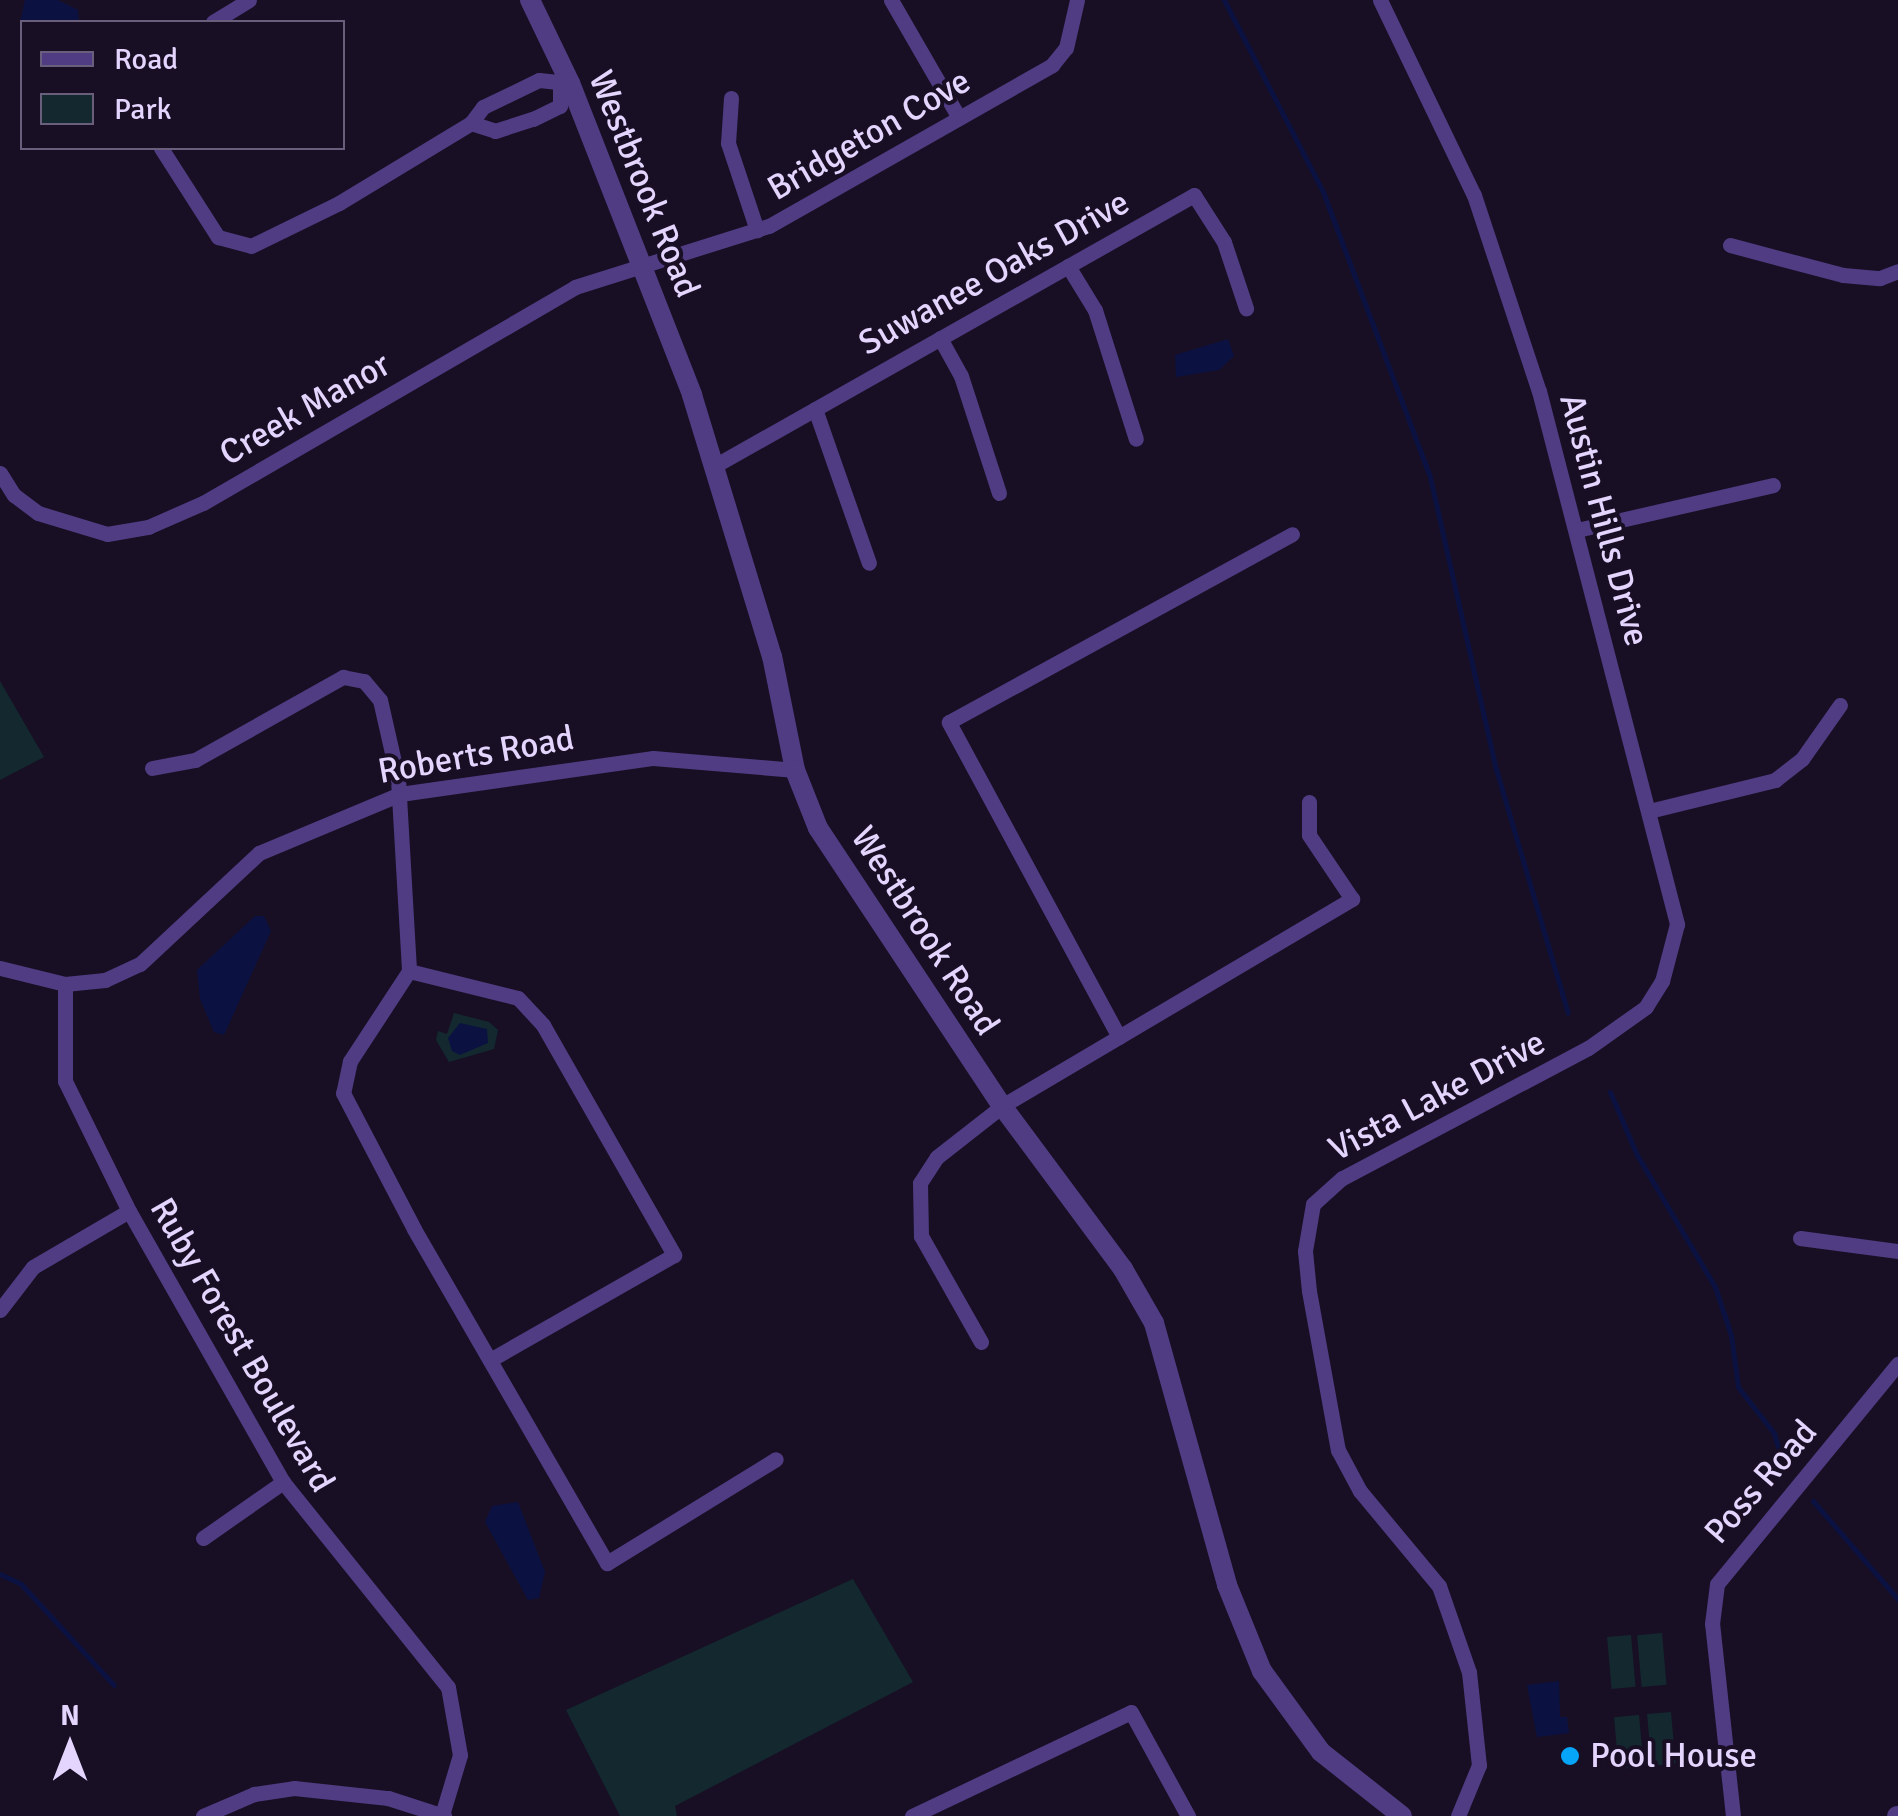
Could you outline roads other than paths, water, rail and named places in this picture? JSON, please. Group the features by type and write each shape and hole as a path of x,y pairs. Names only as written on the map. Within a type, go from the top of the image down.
{"street":[{"path":"216,20 248,0"},
{"name":"Westbrook Road","path":"530,0 643,268 716,465 772,656 795,770 818,828 1002,1106 1123,1269 1154,1323 1227,1585 1262,1671 1321,1752 1402,1816"},
{"path":"891,0 959,118"},
{"name":"Bridgeton Cove","path":"643,268 756,230 1052,65 1066,48 1076,0"},
{"name":"Austin Hills Drive","path":"1380,0 1474,195 1577,530 1677,924 1672,951 1646,1007 1592,1045"},
{"path":"162,150 218,237 251,246 472,123 483,107 539,80 566,84 560,106 533,119 495,132 472,123"},
{"path":"731,98 728,143 756,230"},
{"name":"Suwanee Oaks Drive","path":"716,465 1194,195 1224,242 1246,308"},
{"path":"1730,246 1843,275 1880,278 1898,271"},
{"path":"1068,266 1095,310 1136,440"},
{"name":"Creek Manor","path":"0,473 14,495 66,525 107,534 148,527 203,503 574,286 643,268"},
{"path":"940,338 962,376 999,493"},
{"path":"815,409 869,563"},
{"path":"1577,530 1773,485"},
{"path":"1119,1037 950,722 1292,534"},
{"path":"152,768 195,760 344,677 364,681 380,700 400,794 408,971 350,1060 343,1093 607,1563 776,1459"},
{"path":"1649,811 1775,780 1802,759 1840,705"},
{"name":"Roberts Road","path":"65,984 104,980 140,964 259,853 400,794 653,758 795,770"},
{"path":"981,1342 921,1236 916,1201 937,1157 1002,1106 1352,899 1309,836 1309,802"},
{"path":"0,968 65,984"},
{"path":"408,971 518,998 543,1025 674,1256 490,1360"},
{"name":"Ruby Forest Boulevard","path":"65,984 65,1081 128,1211 282,1482 448,1687 460,1724 460,1755 443,1815"},
{"name":"Vista Lake Drive","path":"1458,1816 1479,1766 1469,1672 1439,1586 1360,1491 1338,1450 1309,1291 1305,1250 1312,1204 1342,1178 1592,1045"},
{"path":"0,1310 33,1267 128,1211"},
{"path":"1800,1238 1898,1251"},
{"name":"Poss Road","path":"1733,1816 1712,1624 1717,1584 1850,1427 1892,1390 1898,1364"},
{"path":"203,1538 282,1482"},
{"path":"912,1816 1130,1712 1188,1816"},
{"path":"203,1816 254,1794 294,1788 388,1798 443,1815"}],"waterway":[{"path":"1224,0 1323,192 1430,477 1496,769 1568,1013"},
{"path":"1610,1092 1637,1155 1715,1287 1731,1335 1738,1387 1774,1433 1781,1458"},
{"path":"1813,1501 1898,1599"},
{"path":"0,1574 21,1584 114,1685"}],"place":[{"name":"Pool House","path":"1570,1756"}]}
